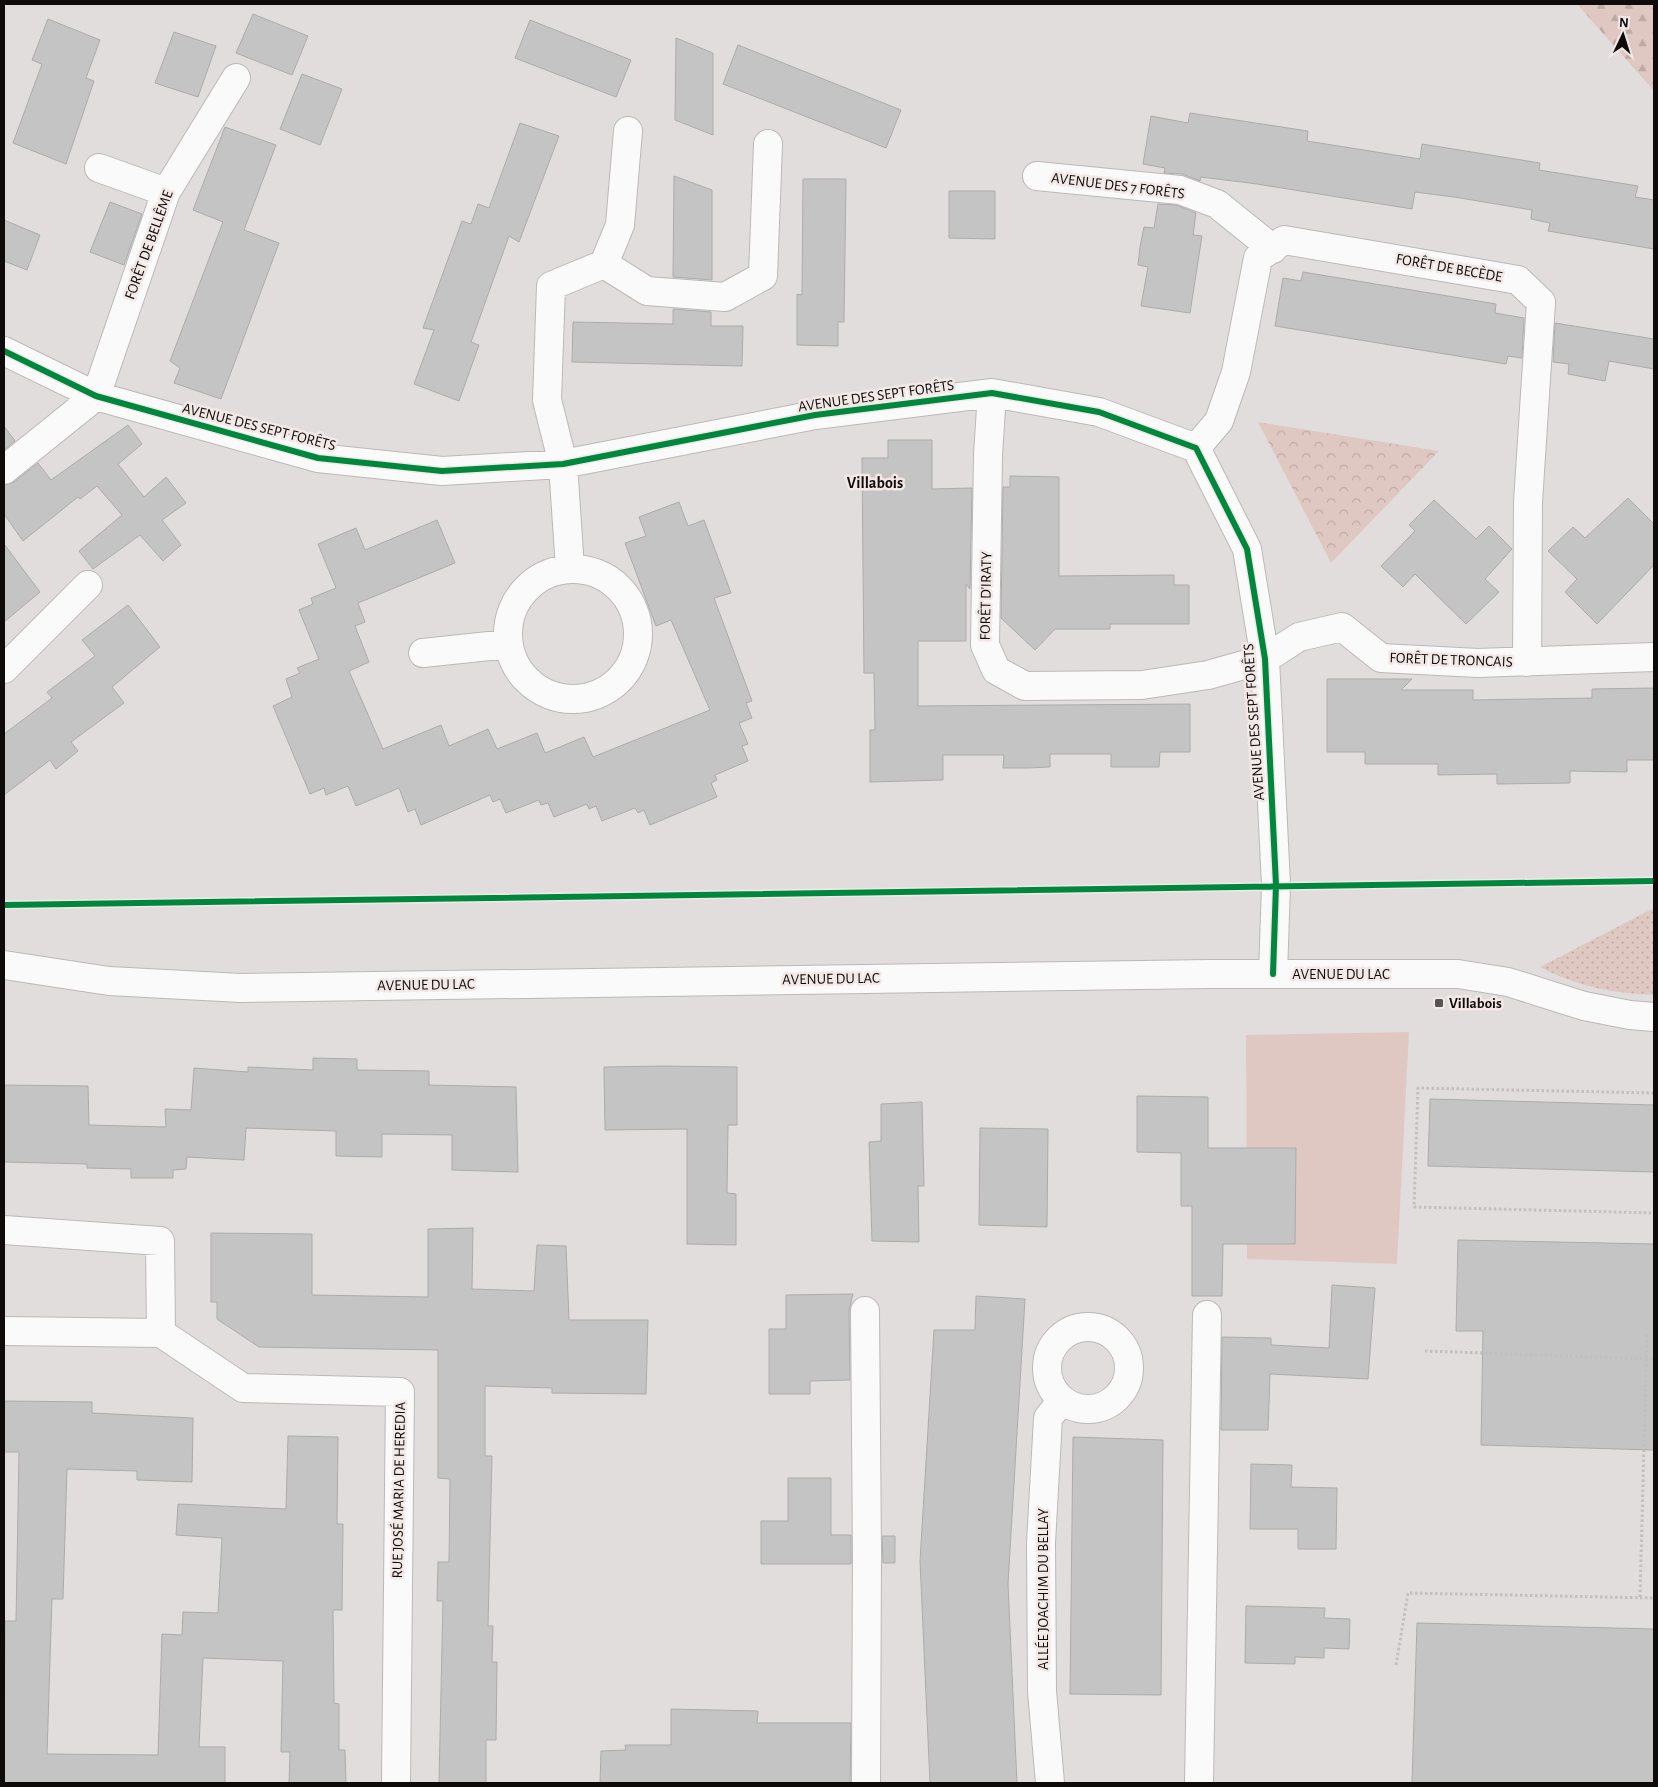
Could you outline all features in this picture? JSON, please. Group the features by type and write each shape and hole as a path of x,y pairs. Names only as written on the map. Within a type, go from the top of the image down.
{"street":[{"name":"FORÊT DE BELLÊME","path":"96,396 166,192 236,78"},
{"path":"570,569 563,464 547,400 551,286 604,264 620,225 628,131"},
{"path":"604,264 647,291 725,297 763,276 768,144"},
{"path":"99,168 166,192"},
{"name":"AVENUE DES 7 FORÊTS","path":"1037,176 1180,190 1217,204 1273,248"},
{"name":"FORÊT DE BECÈDE","path":"1273,248 1284,240 1518,280 1541,302 1528,502 1527,662"},
{"path":"1196,448 1218,421 1236,372 1258,258 1273,248"},
{"name":"AVENUE DES SEPT FORÊTS","path":"4,351 96,396 318,458 442,471 563,464 815,416 992,393 1100,412 1196,448 1247,549 1265,659 1276,885 1273,974"},
{"name":"FORÊT D'IRATY","path":"992,393 988,455 985,646 996,670 1026,686 1142,684 1208,675 1265,659"},
{"path":"4,470 96,396"},
{"path":"570,569 591,571 610,580 625,595 635,613 638,634 634,655 625,673 610,688 591,697 569,699 548,694 529,682 516,665 508,644 508,622 516,602 530,585 549,574 570,569"},
{"path":"4,669 88,585"},
{"name":"FORÊT DE TRONCAIS","path":"1265,659 1300,638 1342,627 1382,658 1478,663 1654,657"},
{"path":"423,653 508,644"},
{"name":"AVENUE DU LAC","path":"4,965 109,981 241,988 1273,974 1458,974 1508,982 1584,1006 1630,1015 1654,1017"},
{"path":"4,1230 160,1241 161,1333 4,1330"},
{"path":"865,1311 866,1783"},
{"path":"1199,1783 1207,1315"},
{"name":"RUE JOSÉ MARIA DE HEREDIA","path":"161,1333 243,1388 400,1392 396,1783"},
{"name":"ALLÉE JOACHIM DU BELLAY","path":"1050,1783 1042,1691 1041,1543 1048,1418 1062,1400"}],"path":[{"path":"1654,1093 1418,1088 1414,1207 1654,1213"},
{"path":"1640,1598 1648,1334"},
{"path":"1425,1351 1654,1359"},
{"path":"1396,1665 1408,1593 1654,1598"}],"green space":[{"path":"1577,4 1654,4 1654,91"},
{"path":"1258,422 1439,451 1331,563"},
{"path":"1654,908 1654,995 1624,993 1596,988 1568,980 1540,967"},
{"path":"1409,1032 1397,1264 1247,1259 1246,1035"}],"building":[{"path":"253,14 308,36 292,75 236,53"},
{"path":"48,19 100,40 86,78 94,81 66,164 13,143 42,64 32,60"},
{"path":"530,20 631,60 616,97 515,58"},
{"path":"174,32 216,46 198,97 155,83"},
{"path":"676,38 713,53 713,135 675,120"},
{"path":"738,45 901,110 886,148 723,84"},
{"path":"302,74 342,89 320,145 280,129"},
{"path":"1190,113 1308,131 1307,141 1420,159 1422,144 1540,163 1539,170 1638,186 1635,197 1654,200 1654,249 1548,231 1550,223 1531,219 1532,210 1454,197 1415,192 1412,209 1257,184 1201,177 1200,181 1182,174 1164,173 1165,168 1143,164 1151,116 1188,123"},
{"path":"520,123 559,136 519,242 509,236 471,342 479,345 459,401 414,384 434,330 423,328 462,221 471,224 478,204 489,208"},
{"path":"225,127 276,145 244,230 279,243 221,399 174,383 180,368 170,361 223,222 193,210"},
{"path":"674,176 712,190 712,280 673,277"},
{"path":"803,179 846,179 844,322 838,322 838,346 797,345 797,294 802,295"},
{"path":"949,191 995,191 995,239 949,238"},
{"path":"110,202 142,214 124,265 90,252"},
{"path":"1158,204 1176,205 1196,213 1193,235 1202,236 1190,313 1141,306 1148,267 1138,265 1140,247 1144,227 1154,228"},
{"path":"4,220 40,235 27,270 4,261"},
{"path":"1303,272 1496,304 1495,313 1524,318 1522,358 1508,356 1506,364 1275,326 1283,278 1301,281"},
{"path":"673,309 711,312 711,326 743,326 742,366 572,362 573,322 673,324"},
{"path":"1555,323 1654,339 1654,369 1609,361 1605,381 1568,374 1569,364 1553,362"},
{"path":"128,425 142,444 118,464 144,497 166,477 186,503 162,520 181,545 163,561 140,535 93,569 79,551 122,515 97,486 80,499 78,497 23,541 4,514 4,485 14,482 38,463 51,480"},
{"path":"4,426 15,441 4,450"},
{"path":"888,440 932,440 932,489 972,488 970,589 966,584 966,641 918,641 918,706 1190,704 1190,752 1160,752 1159,767 1111,767 1111,754 1050,754 1050,767 1028,768 1003,768 1004,755 943,755 943,780 870,782 870,730 875,730 874,673 864,673 862,458 888,458"},
{"path":"1010,476 1059,477 1059,576 1174,575 1174,585 1189,585 1189,624 1110,624 1110,629 1055,629 1035,650 1001,618 1003,487 1010,487"},
{"path":"1628,498 1654,524 1654,565 1597,624 1565,592 1577,579 1548,551 1573,527 1585,538"},
{"path":"1434,500 1476,539 1489,526 1512,549 1485,579 1499,592 1466,624 1415,574 1403,587 1381,566 1415,531 1409,525"},
{"path":"679,502 688,526 704,520 731,593 714,598 752,701 746,703 752,718 739,723 748,744 742,746 748,761 715,775 717,780 711,783 717,797 650,825 644,810 638,813 635,808 602,821 596,806 589,809 587,804 554,817 548,803 541,805 539,800 506,813 500,799 493,802 490,795 421,825 415,809 408,812 399,788 356,806 348,786 326,795 324,788 310,794 273,706 292,697 286,679 300,673 297,668 319,659 299,610 313,604 311,598 336,588 318,544 356,528 365,550 437,520 455,563 358,603 365,622 355,626 369,662 349,671 383,749 441,725 449,746 488,729 497,749 537,733 545,753 584,737 593,757 710,710 671,620 656,626 625,543 646,536 639,517"},
{"path":"4,544 40,592 4,622"},
{"path":"128,605 160,647 112,687 124,703 71,742 78,751 56,769 50,760 4,795 4,734 52,698 47,692 95,656 82,640"},
{"path":"1327,679 1412,679 1401,690 1473,690 1473,700 1592,698 1592,689 1654,688 1654,760 1627,760 1627,772 1570,771 1570,783 1497,784 1497,774 1438,775 1438,764 1365,764 1365,752 1327,752"},
{"path":"313,1058 357,1059 357,1070 429,1071 429,1085 516,1087 518,1172 452,1170 452,1135 382,1134 382,1157 336,1156 336,1131 246,1128 244,1160 187,1157 186,1169 173,1170 173,1178 131,1178 131,1169 87,1168 87,1164 4,1162 4,1085 88,1086 89,1125 166,1127 165,1109 191,1110 194,1068 248,1072 248,1067 313,1070"},
{"path":"604,1067 737,1067 737,1125 728,1125 727,1193 736,1194 736,1245 687,1244 687,1129 605,1130"},
{"path":"1137,1096 1208,1097 1208,1148 1296,1148 1295,1244 1223,1244 1222,1296 1192,1296 1192,1206 1181,1206 1181,1153 1137,1152"},
{"path":"1430,1099 1654,1105 1654,1172 1428,1166"},
{"path":"922,1102 924,1186 918,1186 919,1242 872,1241 869,1142 881,1141 881,1104"},
{"path":"980,1128 1048,1129 1047,1227 979,1225"},
{"path":"473,1228 472,1289 534,1291 537,1245 566,1246 569,1320 648,1320 646,1394 552,1393 552,1388 485,1386 485,1456 492,1456 488,1626 493,1626 492,1662 497,1662 496,1740 486,1740 486,1783 439,1783 443,1601 437,1601 438,1562 449,1562 450,1479 438,1478 438,1350 259,1347 217,1319 217,1302 211,1302 211,1233 312,1234 312,1295 428,1297 428,1229"},
{"path":"1458,1240 1654,1244 1654,1450 1481,1445 1483,1331 1456,1331"},
{"path":"1332,1285 1375,1288 1368,1379 1270,1374 1268,1430 1221,1430 1222,1337 1271,1338 1271,1345 1329,1348"},
{"path":"853,1294 849,1311 850,1380 810,1381 810,1394 769,1394 769,1329 786,1329 786,1295"},
{"path":"976,1296 1025,1299 1008,1584 1017,1783 930,1783 920,1561 934,1330 975,1330"},
{"path":"4,1401 92,1402 92,1413 193,1418 192,1482 137,1480 137,1471 67,1469 63,1599 52,1599 47,1754 158,1755 162,1634 182,1635 183,1612 218,1613 222,1538 176,1535 178,1504 286,1509 288,1436 338,1437 337,1524 343,1524 342,1610 333,1610 334,1703 339,1704 339,1750 345,1750 346,1783 289,1783 290,1752 281,1752 283,1661 203,1658 199,1747 225,1747 225,1783 4,1783 5,1621 16,1621 19,1452 4,1452"},
{"path":"1073,1437 1163,1440 1161,1695 1070,1694"},
{"path":"1251,1464 1292,1465 1291,1487 1337,1488 1336,1549 1298,1549 1298,1529 1250,1529"},
{"path":"788,1478 831,1478 831,1535 851,1535 851,1564 761,1564 761,1521 788,1521"},
{"path":"882,1536 895,1536 895,1563 883,1563"},
{"path":"1246,1606 1325,1608 1324,1618 1350,1619 1349,1649 1324,1648 1324,1658 1295,1657 1295,1664 1245,1663"},
{"path":"1417,1623 1654,1629 1654,1783 1412,1783"},
{"path":"671,1709 758,1711 757,1723 851,1723 850,1783 600,1783 601,1751 626,1750 625,1745 671,1745"}],"cycle path":[{"path":"4,351 96,396 318,458 442,471 563,464 815,415 992,393 1099,412 1196,448 1247,549 1265,659 1276,885 1273,974"},
{"path":"4,905 1654,881"}],"place":[{"name":"Villabois","path":"1439,1003"}],"district":[{"name":"Villabois","path":"875,483"}]}
